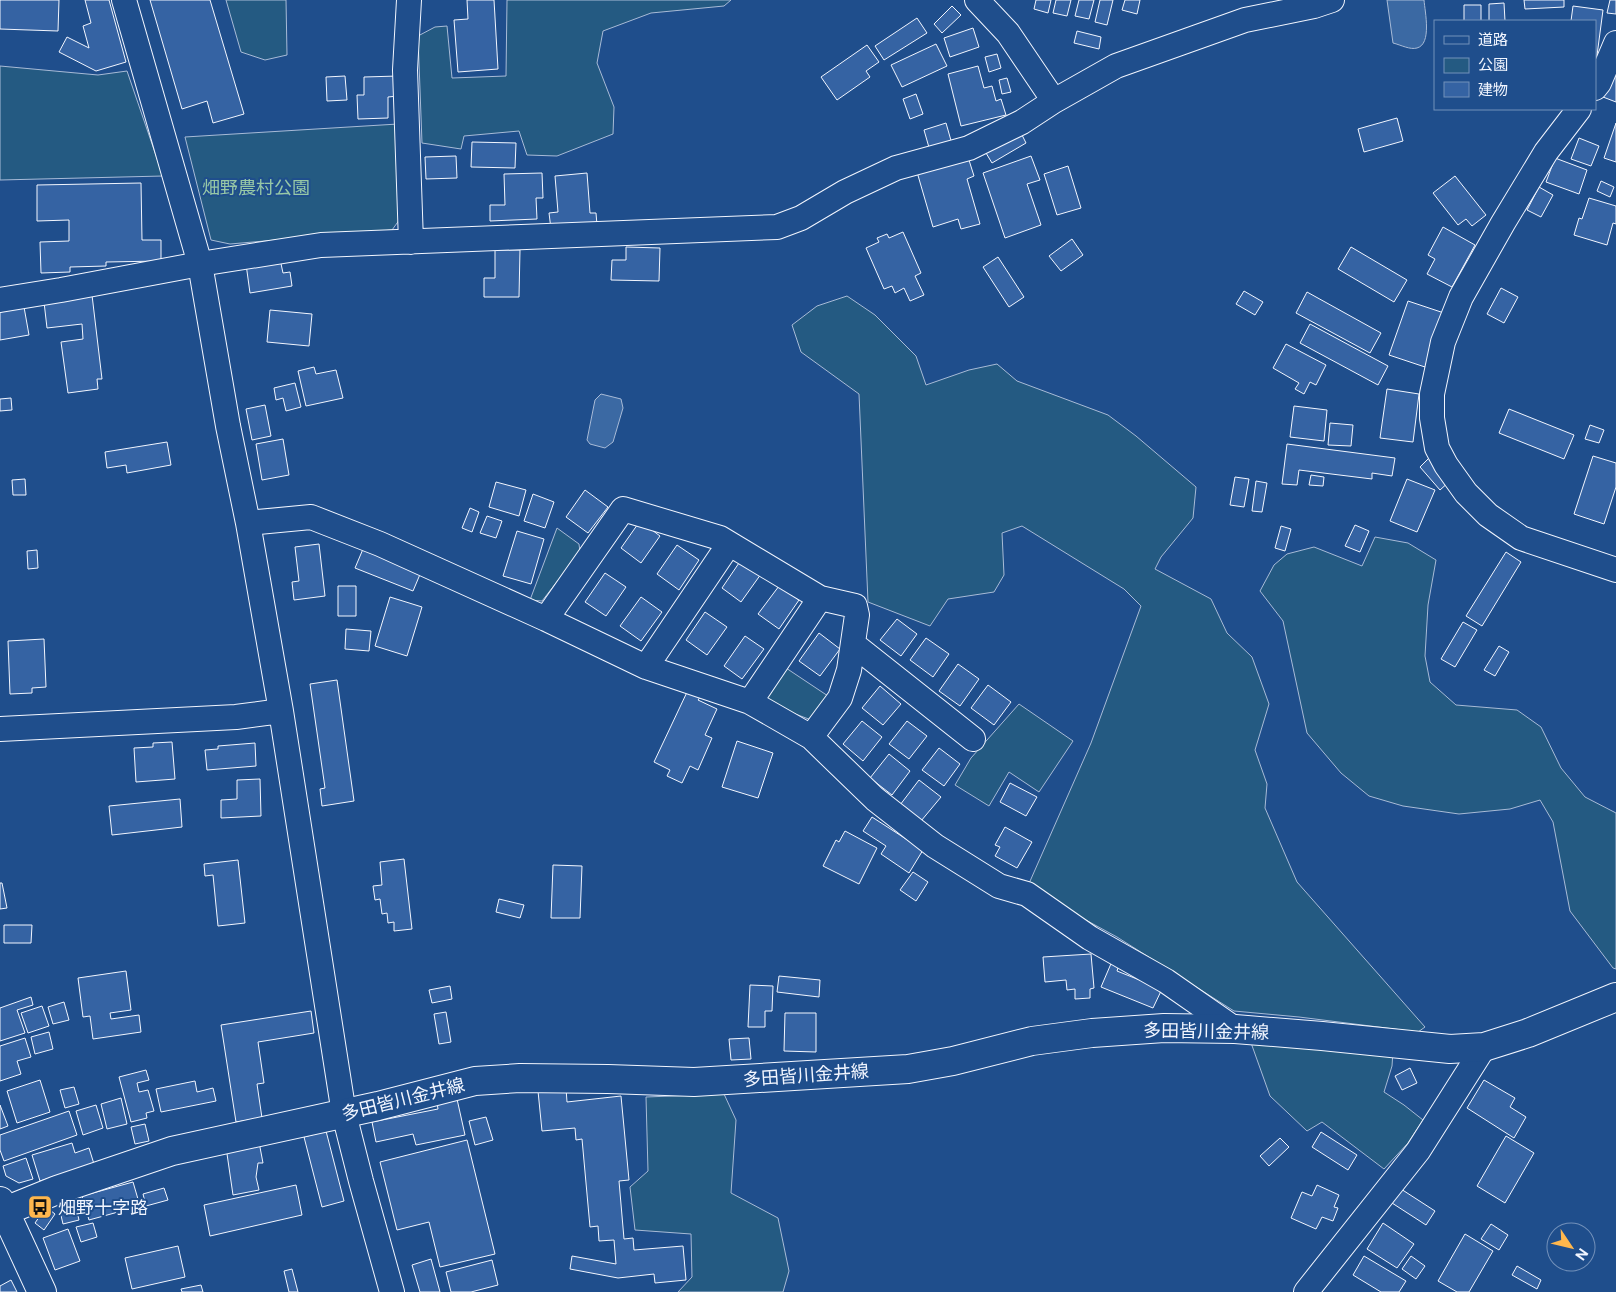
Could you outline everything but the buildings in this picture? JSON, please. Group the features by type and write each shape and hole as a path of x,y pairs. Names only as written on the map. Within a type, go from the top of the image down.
{"main road":[{"name":"多田皆川金井線","path":"2,1208 172,1151 344,1114 475,1081 529,1078 694,1082 908,1069 953,1061 1032,1041 1092,1032 1164,1028 1235,1029 1450,1049 1484,1047 1616,998"},
{"path":"2,1208 42,1292"}],"street":[{"path":"124,0 200,264 281,711 344,1114 392,1292"},
{"path":"409,0 405,70 412,242"},
{"path":"977,0 1008,33 1054,101"},
{"path":"0,300 200,264 321,245 778,227 801,218 845,192 896,168 969,148 1022,122 1054,101 1116,66 1245,20 1314,6 1332,0"},
{"path":"1596,87 1616,43"},
{"path":"1578,110 1546,152 1461,297 1443,342 1432,394 1432,418 1437,448 1446,465 1466,494 1488,515 1521,538 1616,570"},
{"path":"546,619 623,508 720,538 820,598 855,606 857,615 849,670 840,698 811,737"},
{"path":"248,523 311,517 380,544 546,619 646,667 750,702 811,737 875,799 935,846 999,886 1027,894 1090,938 1166,981 1235,1029"},
{"path":"646,667 729,544"},
{"path":"750,702 820,598"},
{"path":"853,644 973,739"},
{"path":"0,729 236,717 281,711"},
{"path":"1306,1292 1418,1151 1484,1047"}],"green space":[{"path":"226,0 286,0 287,55 265,60 241,52"},
{"path":"507,0 731,0 724,6 651,13 603,31 597,63 614,107 613,134 557,156 527,155 519,131 464,136 461,149 422,143 418,36 435,27 447,26 452,78 506,76"},
{"path":"0,66 98,75 127,71 163,176 0,180"},
{"name":"畑野農村公園","path":"398,124 400,219 392,230 230,244 211,240 185,137"},
{"path":"847,296 875,315 916,356 926,385 969,370 997,364 1017,381 1108,415 1196,487 1193,518 1161,557 1155,569 1211,599 1227,633 1252,657 1269,704 1255,750 1267,784 1265,808 1297,882 1425,1027 1418,1032 1234,1011 1117,937 1027,888 1091,743 1141,606 1124,589 1022,526 1002,533 1004,575 994,592 948,599 930,626 868,602 859,394 801,352 792,325 817,306"},
{"path":"557,528 579,544 580,552 542,601 530,600"},
{"path":"1375,537 1408,543 1436,560 1428,605 1425,656 1430,682 1456,705 1517,710 1541,727 1561,768 1585,797 1616,813 1616,969 1613,968 1570,911 1553,822 1540,800 1510,809 1459,814 1403,806 1369,796 1341,773 1307,733 1283,621 1260,591 1274,565 1287,554 1314,547 1362,566"},
{"path":"783,666 828,696 814,721 766,703 765,692"},
{"path":"1019,704 1073,741 1039,792 1009,772 989,806 955,785 971,758"},
{"path":"1250,1040 1393,1051 1392,1066 1384,1092 1423,1120 1408,1143 1384,1169 1322,1122 1307,1131 1270,1096"},
{"path":"724,1094 736,1120 731,1193 778,1218 789,1271 783,1292 678,1292 692,1277 691,1234 635,1230 630,1187 648,1171 646,1097"}],"shaded area":[{"path":"1387,0 1424,0 1426,34 1422,45 1417,48 1411,48 1393,43"},
{"path":"601,394 621,399 623,408 613,442 605,448 590,444 587,440 595,400"}],"place":[{"name":"畑野十字路","path":"40,1207"}]}
